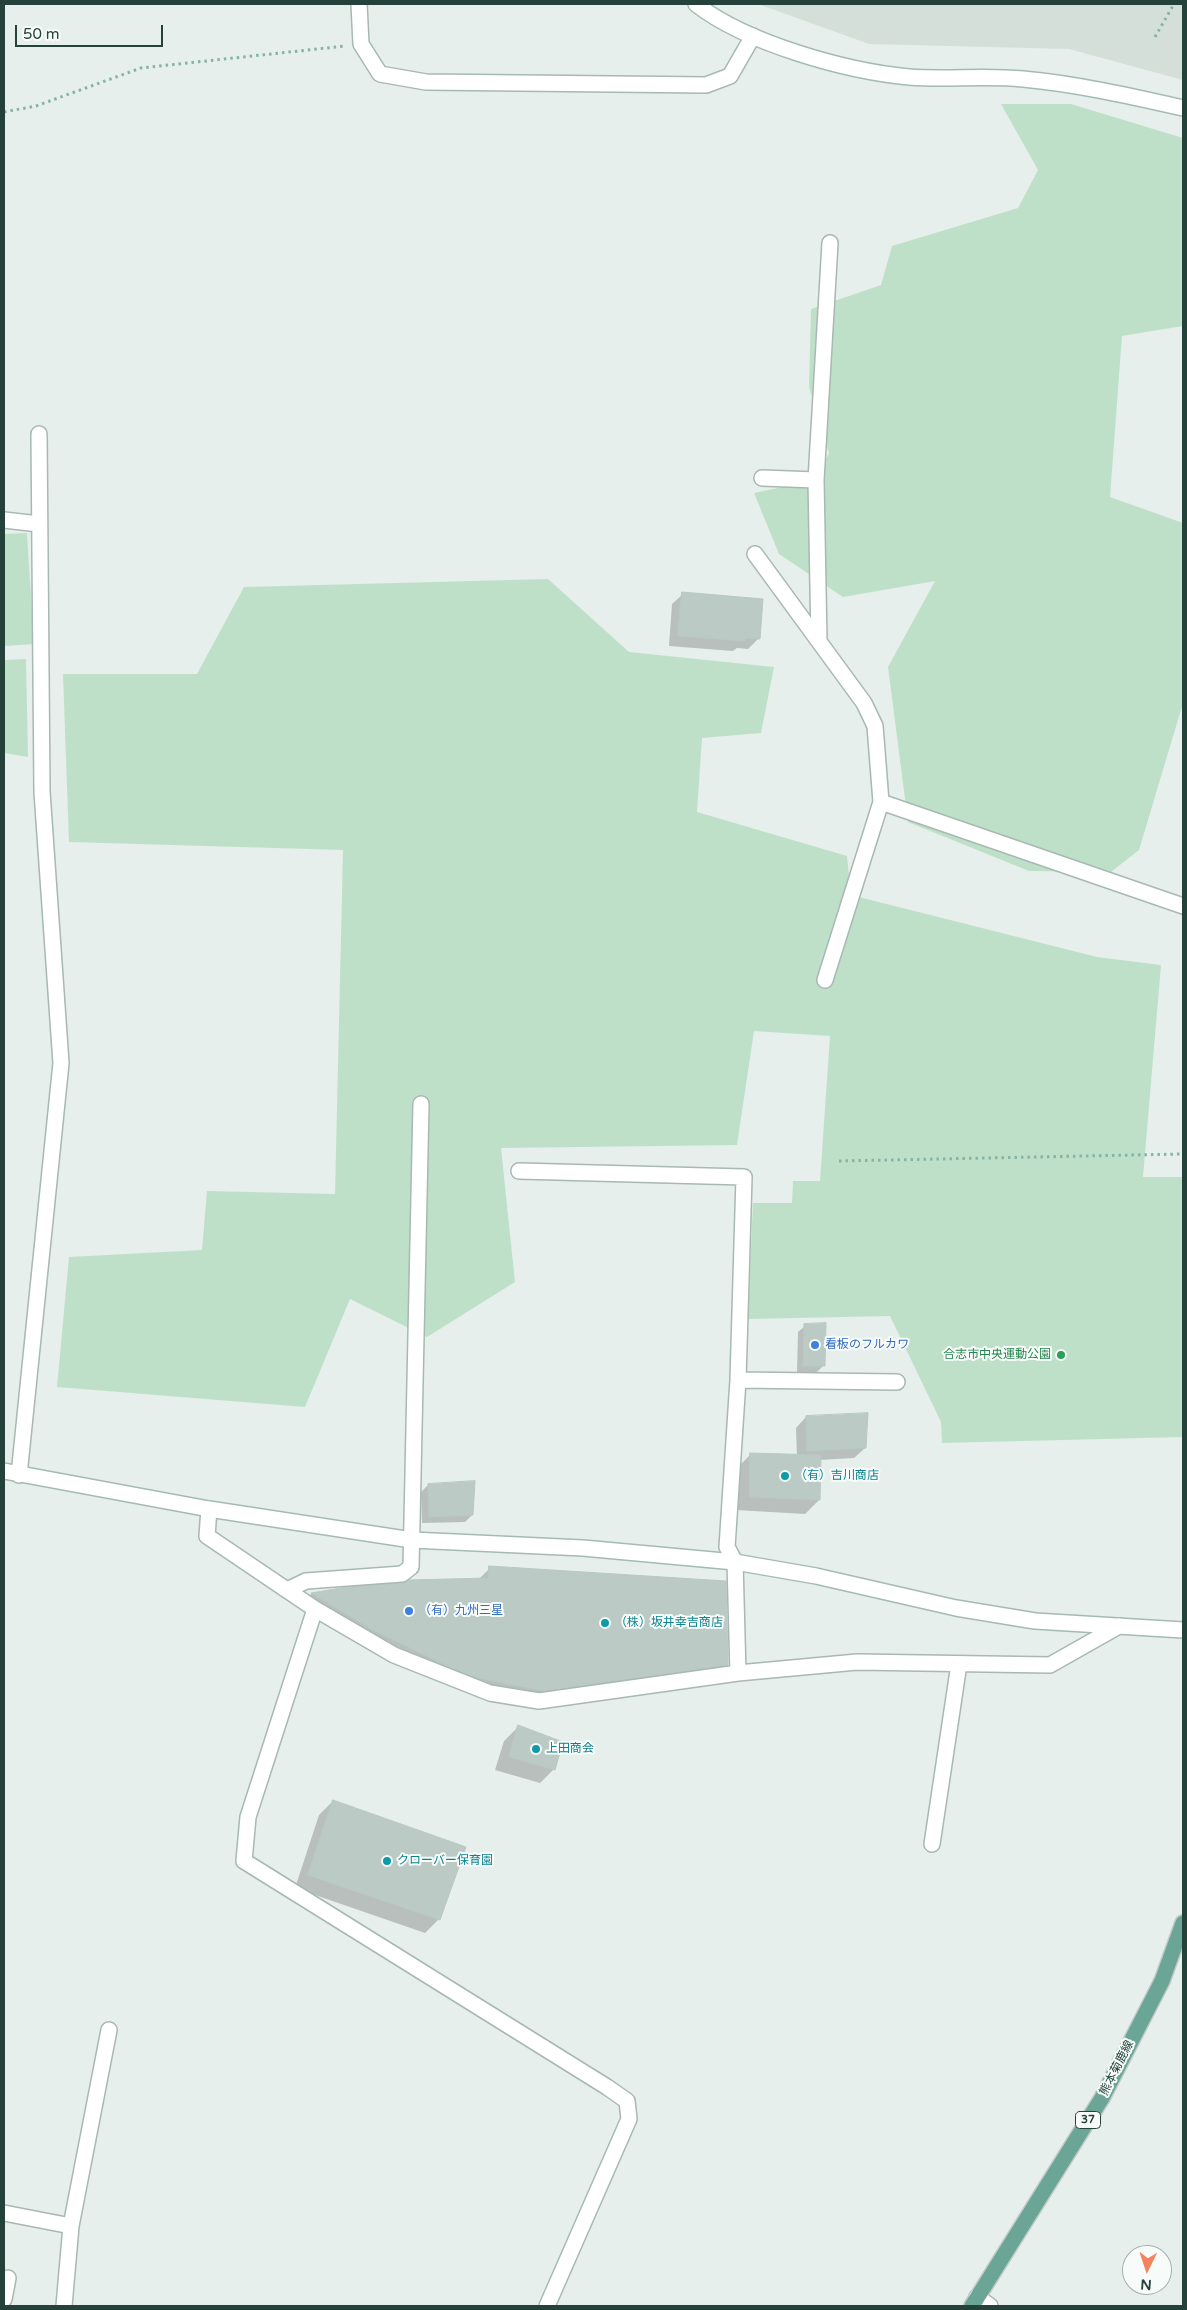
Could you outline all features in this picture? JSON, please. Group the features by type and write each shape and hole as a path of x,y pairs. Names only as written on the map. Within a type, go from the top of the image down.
{"main road":[{"name":"熊本菊鹿線","path":"975,2302 1102,2098 1162,1981 1183,1923"}],"street":[{"path":"359,4 361,44 380,74 426,82 706,85 730,76 753,36"},
{"path":"696,4 753,36 824,61 867,71 910,77 1021,78 1071,85 1183,108"},
{"path":"819,641 816,480 830,243"},
{"path":"19,1476 62,1063 42,792 38,434"},
{"path":"762,478 816,480"},
{"path":"4,520 39,524"},
{"path":"755,554 864,703 874,726 881,802 824,980"},
{"path":"881,802 1183,906"},
{"path":"286,1590 306,1581 402,1574 411,1567 421,1104"},
{"path":"519,1171 744,1177 738,1380 727,1547 735,1562 738,1673"},
{"path":"738,1380 897,1382"},
{"path":"4,1471 19,1476 412,1540 583,1548 735,1562 816,1576 964,1609 1035,1621 1183,1630"},
{"path":"209,1508 207,1536 315,1609 394,1655 490,1693 539,1701 738,1673 857,1662 1050,1665 1119,1626"},
{"path":"315,1609 248,1817 244,1861 608,2087 627,2101 629,2119 547,2306"},
{"path":"932,1844 959,1664"},
{"path":"64,2306 71,2226 109,2030"},
{"path":"4,2213 71,2226"},
{"path":"4,2299 8,2278"},
{"path":"975,2302 990,2306"}],"path":[{"path":"1155,37 1174,4"},
{"path":"4,112 36,106 141,68 361,44"},
{"path":"839,1161 1183,1154"}],"shaded area":[{"path":"758,4 1183,4 1183,80 1069,49 869,44"}],"green space":[{"path":"1001,104 1071,104 1183,138 1183,326 1122,336 1110,497 1183,523 1183,703 1139,850 1111,872 1029,871 908,822 888,667 935,581 843,597 779,554 754,493 816,480 829,453 809,387 811,309 881,285 892,246 1018,208 1038,170"},
{"path":"27,533 34,644 4,646 4,534"},
{"path":"548,579 629,652 774,667 761,733 702,738 697,812 847,856 851,895 1097,957 1161,965 1143,1177 1183,1177 1183,1437 942,1443 941,1422 890,1316 748,1319 753,1203 792,1203 793,1181 820,1181 830,1036 754,1031 737,1145 501,1148 515,1282 427,1337 350,1299 305,1407 57,1387 69,1257 202,1250 207,1191 335,1194 343,850 69,842 63,674 197,674 244,587"},
{"path":"26,659 28,757 4,753 4,660"}],"building":[{"path":"682,592 763,599 760,639 745,638 745,641 678,636"},
{"name":"看板のフルカワ","path":"826,1323 825,1366 803,1366 804,1324"},
{"path":"868,1413 866,1448 807,1451 806,1416"},
{"name":"（有）吉川商店","path":"750,1453 821,1455 820,1500 750,1497"},
{"path":"475,1481 473,1515 429,1517 428,1484"},
{"name":"（株）坂井幸吉商店","path":"489,1566 726,1581 728,1665 544,1691 478,1678 452,1668 373,1630 311,1593 347,1587 403,1583 409,1580 488,1578"},
{"name":"上田商会","path":"518,1725 563,1742 555,1770 509,1757"},
{"name":"クローバー保育園","path":"333,1800 466,1847 440,1920 308,1875"}],"place":[{"name":"看板のフルカワ","path":"815,1345"},
{"name":"合志市中央運動公園","path":"1061,1355"},
{"name":"（有）吉川商店","path":"785,1476"},
{"name":"（有）九州三星","path":"409,1611"},
{"name":"（株）坂井幸吉商店","path":"605,1623"},
{"name":"上田商会","path":"536,1749"},
{"name":"クローバー保育園","path":"387,1861"}]}
